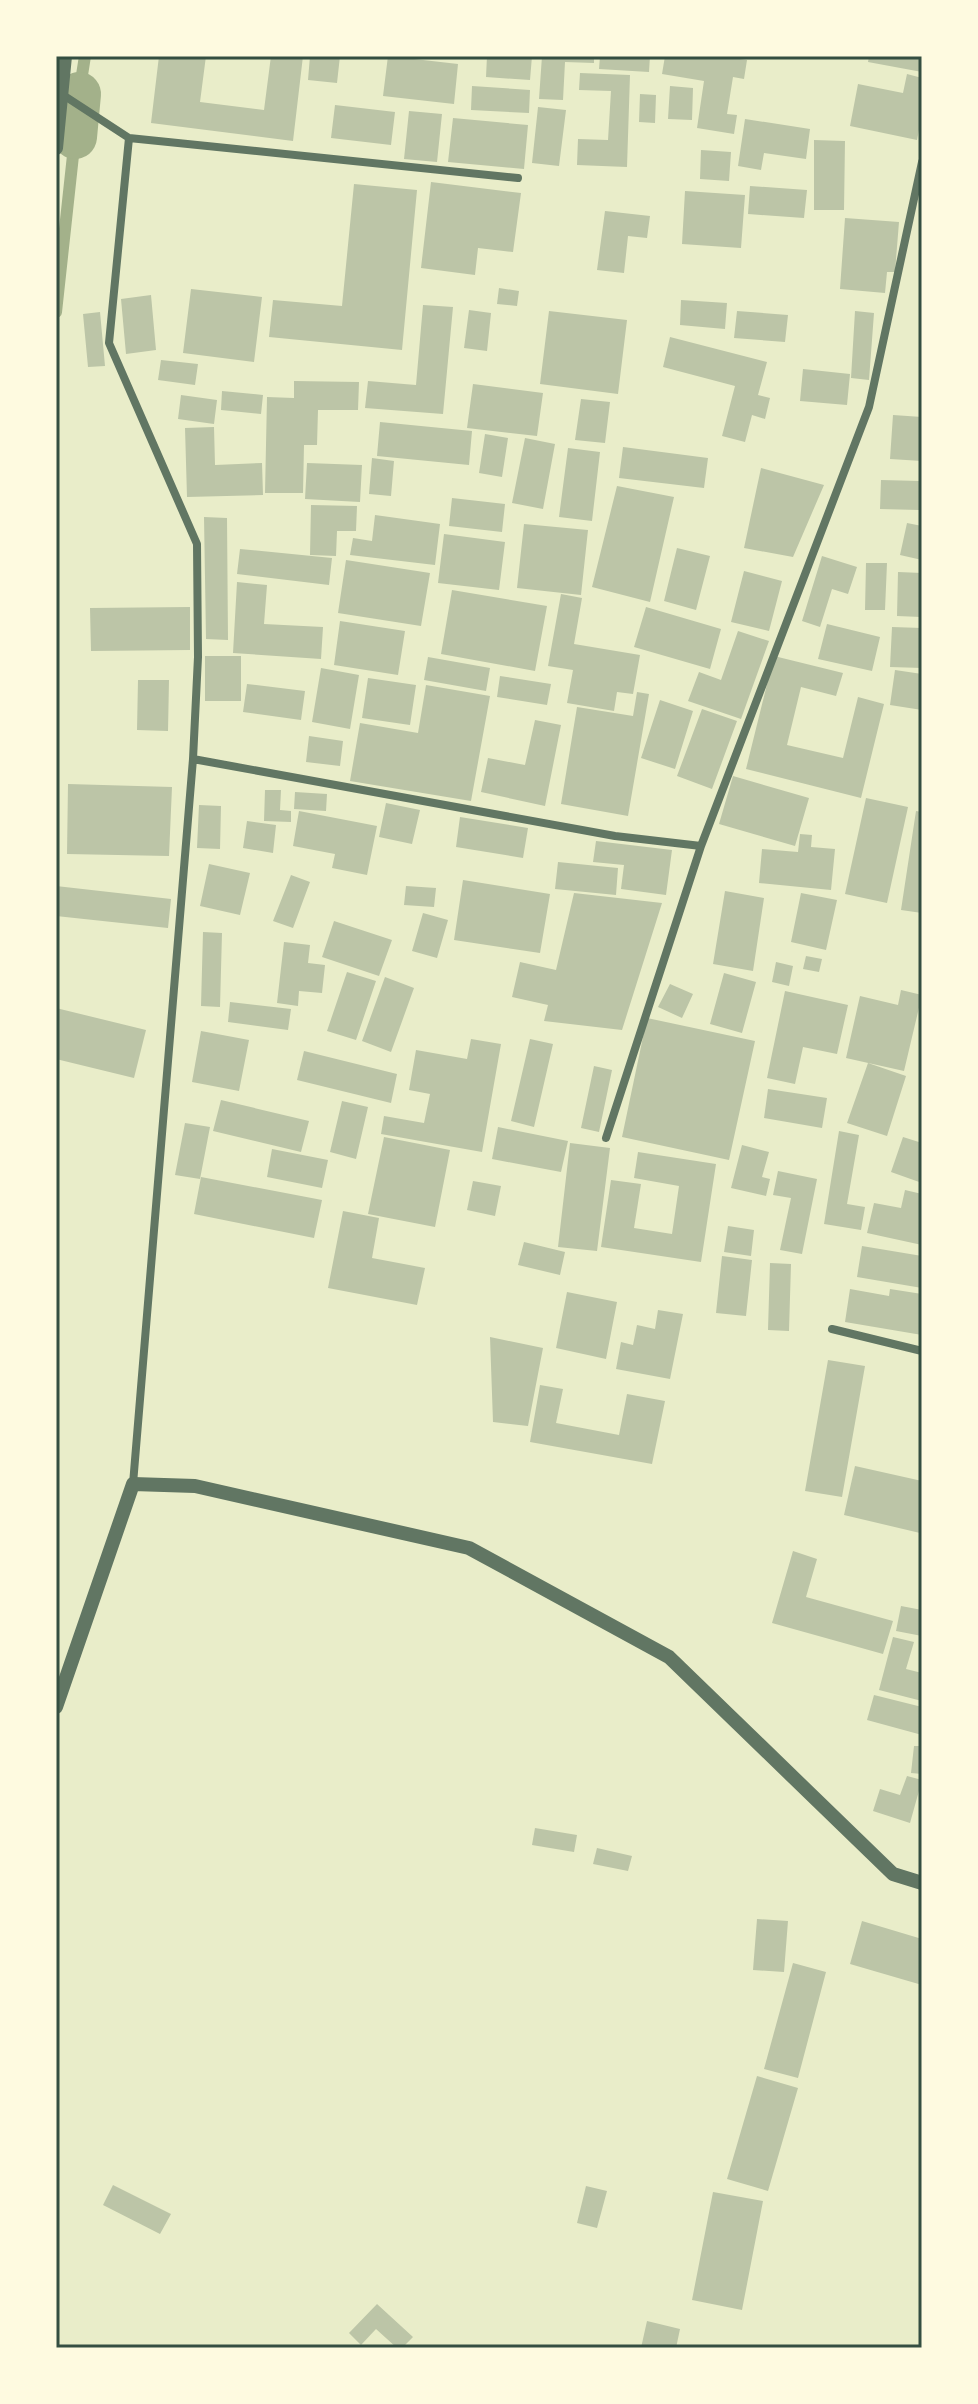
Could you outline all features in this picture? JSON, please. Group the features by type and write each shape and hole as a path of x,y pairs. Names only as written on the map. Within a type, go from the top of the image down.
{"street":[{"path":"56,148 65,56"},
{"path":"60,92 129,138 518,178"},
{"path":"56,1707 133,1484 193,759 198,657 197,544 109,343 129,138"},
{"path":"606,1138 701,846 869,407 922,162"},
{"path":"193,759 615,836 701,846"},
{"path":"832,1329 922,1351"},
{"path":"133,1484 195,1486 469,1548 669,1657 893,1874 922,1883"}],"building":[{"path":"159,56 206,56 200,102 264,110 271,56 303,56 293,141 151,123"},
{"path":"310,56 340,56 337,83 308,80"},
{"path":"388,56 458,64 454,104 383,96"},
{"path":"487,56 532,56 530,80 486,77"},
{"path":"542,56 594,56 594,63 565,62 563,100 539,99"},
{"path":"600,56 650,56 649,72 599,69"},
{"path":"665,56 741,56 740,59 747,60 744,79 733,77 727,114 737,115 734,134 697,128 704,81 662,74"},
{"path":"869,56 922,56 922,72 868,62"},
{"path":"580,73 630,75 627,167 577,165 578,139 608,140 611,91 579,90"},
{"path":"907,74 922,78 922,115 917,140 850,126 858,84 903,93"},
{"path":"472,86 530,90 529,113 471,110"},
{"path":"670,86 693,88 692,120 668,119"},
{"path":"640,94 656,95 655,123 639,122"},
{"path":"335,105 395,112 391,145 331,138"},
{"path":"538,107 566,110 559,166 532,163"},
{"path":"409,111 442,114 437,162 404,159"},
{"path":"453,118 528,125 524,169 448,162"},
{"path":"745,119 810,129 806,159 764,153 761,170 738,166"},
{"path":"814,140 845,141 844,210 814,210"},
{"path":"701,150 731,152 729,181 700,179"},
{"path":"431,182 521,193 513,252 478,248 475,275 421,268"},
{"path":"354,184 417,190 402,350 269,337 273,300 342,306"},
{"path":"750,186 807,190 804,218 748,214"},
{"path":"685,191 745,195 741,248 682,244"},
{"path":"605,211 650,216 647,238 628,236 624,273 597,270"},
{"path":"845,218 899,222 895,272 887,272 885,293 840,289"},
{"path":"499,288 519,291 517,306 497,304"},
{"path":"191,289 262,297 254,362 183,353"},
{"path":"151,295 156,350 126,354 121,299"},
{"path":"681,300 727,303 725,329 680,325"},
{"path":"423,305 453,307 443,414 365,408 368,381 416,385"},
{"path":"469,310 491,313 487,351 464,348"},
{"path":"549,311 627,320 618,394 540,384"},
{"path":"737,311 788,315 785,342 734,338"},
{"path":"855,311 874,313 869,380 851,378"},
{"path":"100,312 105,366 88,367 83,314"},
{"path":"670,337 767,362 758,395 770,398 765,419 752,415 745,442 722,436 735,386 663,367"},
{"path":"161,360 198,364 195,385 158,380"},
{"path":"803,369 850,374 847,405 800,401"},
{"path":"294,381 359,382 358,410 318,410 317,445 304,445 303,493 265,493 267,397 294,398"},
{"path":"473,384 543,393 537,436 467,428"},
{"path":"222,391 263,395 261,414 221,410"},
{"path":"181,395 217,400 214,424 178,419"},
{"path":"581,399 610,402 605,443 575,440"},
{"path":"893,415 922,417 922,461 890,459"},
{"path":"380,422 472,431 469,465 377,456"},
{"path":"214,427 215,465 262,463 263,495 187,497 185,428"},
{"path":"485,434 508,438 502,477 479,473"},
{"path":"525,438 555,444 543,509 512,503"},
{"path":"623,447 708,458 704,488 619,478"},
{"path":"568,448 600,452 592,521 559,517"},
{"path":"372,458 394,461 391,496 369,494"},
{"path":"307,463 362,465 360,502 305,499"},
{"path":"761,468 824,485 793,557 744,548"},
{"path":"881,480 920,481 919,510 880,509"},
{"path":"617,486 674,497 650,602 592,587"},
{"path":"452,498 505,504 502,532 449,526"},
{"path":"311,505 357,506 356,531 337,531 336,556 310,555"},
{"path":"375,515 440,524 435,565 350,555 353,538 372,541"},
{"path":"204,517 227,518 228,640 206,639"},
{"path":"907,523 922,526 922,560 900,555"},
{"path":"524,524 588,530 581,595 517,588"},
{"path":"444,534 505,542 499,590 438,583"},
{"path":"677,548 710,556 696,610 664,601"},
{"path":"240,549 332,558 329,585 237,574"},
{"path":"822,556 857,567 848,594 832,589 820,627 802,621"},
{"path":"346,560 430,573 421,626 338,613"},
{"path":"866,563 887,563 885,610 865,610"},
{"path":"744,571 782,581 769,631 731,622"},
{"path":"898,572 922,573 921,617 897,616"},
{"path":"237,582 267,585 264,624 323,627 321,659 233,653"},
{"path":"452,590 547,606 535,671 441,654"},
{"path":"561,594 582,598 574,644 640,655 633,694 617,692 614,711 567,703 573,670 548,666"},
{"path":"190,607 190,650 91,651 90,608"},
{"path":"646,607 721,629 710,669 634,647"},
{"path":"340,621 405,631 398,675 334,665"},
{"path":"827,624 880,637 872,671 818,659"},
{"path":"892,627 922,628 922,668 890,667"},
{"path":"738,631 769,641 741,719 688,701 699,672 721,680"},
{"path":"205,656 241,656 241,701 205,701"},
{"path":"774,656 843,673 836,696 801,687 787,745 843,758 858,697 884,704 861,798 746,769"},
{"path":"428,657 490,668 486,691 424,680"},
{"path":"321,668 359,675 350,729 312,722"},
{"path":"895,670 922,674 922,710 890,705"},
{"path":"500,676 551,684 547,705 497,697"},
{"path":"368,678 416,685 410,725 362,718"},
{"path":"138,680 169,680 168,731 137,730"},
{"path":"247,684 305,691 301,720 243,712"},
{"path":"426,685 490,696 471,801 350,781 360,723 418,733"},
{"path":"637,692 649,694 628,816 561,804 577,707 633,716"},
{"path":"660,700 693,711 675,769 641,758"},
{"path":"702,709 737,721 712,789 677,776"},
{"path":"535,720 561,725 545,806 481,792 488,758 525,765"},
{"path":"309,736 343,741 340,766 306,762"},
{"path":"733,776 809,798 795,846 719,824"},
{"path":"68,784 172,787 169,856 67,854"},
{"path":"265,790 281,790 280,810 291,811 291,822 264,821"},
{"path":"295,792 327,794 326,811 294,809"},
{"path":"866,798 908,807 887,903 845,894"},
{"path":"386,803 420,810 412,844 379,837"},
{"path":"199,805 221,806 220,849 197,848"},
{"path":"299,811 377,826 367,875 332,868 335,854 293,846"},
{"path":"916,811 922,812 922,913 901,910"},
{"path":"460,817 528,828 523,858 456,847"},
{"path":"247,821 276,825 273,853 243,848"},
{"path":"800,834 812,835 811,847 835,849 831,890 759,883 762,849 798,852"},
{"path":"596,841 672,850 666,895 621,889 624,865 593,862"},
{"path":"558,862 618,868 616,895 555,889"},
{"path":"209,864 250,873 240,915 200,906"},
{"path":"291,875 310,882 293,928 273,921"},
{"path":"463,880 550,894 540,953 454,940"},
{"path":"56,886 171,899 168,928 56,916"},
{"path":"406,886 436,888 434,907 404,905"},
{"path":"725,891 764,898 753,971 713,964"},
{"path":"574,893 662,903 622,1030 544,1021 548,1005 512,997 520,962 556,970"},
{"path":"801,893 837,900 826,950 791,942"},
{"path":"423,913 448,920 437,958 412,951"},
{"path":"334,921 392,940 379,976 322,957"},
{"path":"203,932 222,933 220,1007 201,1006"},
{"path":"284,942 310,945 308,963 325,965 322,993 299,991 298,1006 277,1003"},
{"path":"806,956 822,959 819,972 803,969"},
{"path":"776,962 793,966 789,986 772,982"},
{"path":"347,972 376,981 356,1040 327,1031"},
{"path":"724,973 756,982 742,1033 710,1024"},
{"path":"385,977 414,988 391,1052 362,1041"},
{"path":"670,984 693,994 682,1018 658,1007"},
{"path":"901,990 922,995 904,1071 846,1058 860,996 898,1005"},
{"path":"785,991 848,1005 837,1054 803,1047 795,1084 767,1078"},
{"path":"230,1002 291,1009 288,1030 228,1022"},
{"path":"56,1008 146,1030 134,1078 56,1059"},
{"path":"647,1018 755,1041 729,1160 622,1137"},
{"path":"201,1031 249,1040 239,1091 192,1082"},
{"path":"471,1039 501,1044 482,1152 381,1134 384,1116 424,1123 430,1094 409,1090 416,1050 467,1059"},
{"path":"530,1039 553,1044 534,1127 511,1121"},
{"path":"304,1051 397,1074 391,1103 297,1080"},
{"path":"868,1063 906,1076 887,1136 847,1123"},
{"path":"594,1066 612,1070 599,1132 581,1128"},
{"path":"768,1089 827,1098 822,1128 764,1118"},
{"path":"221,1100 309,1121 301,1152 213,1131"},
{"path":"342,1101 368,1107 356,1159 330,1152"},
{"path":"185,1123 210,1127 200,1179 175,1175"},
{"path":"498,1127 568,1141 561,1172 492,1159"},
{"path":"839,1131 859,1135 847,1204 865,1207 861,1230 824,1224"},
{"path":"384,1137 450,1150 435,1227 368,1214"},
{"path":"903,1137 922,1143 922,1183 891,1172"},
{"path":"570,1143 610,1148 597,1251 558,1247"},
{"path":"742,1145 769,1152 762,1177 770,1179 766,1196 731,1188"},
{"path":"272,1149 328,1160 322,1188 267,1177"},
{"path":"638,1152 716,1164 701,1262 601,1247 611,1180 641,1184 634,1228 672,1234 679,1186 634,1178"},
{"path":"778,1171 817,1179 802,1254 780,1250 791,1198 773,1195"},
{"path":"201,1177 322,1200 314,1238 194,1214"},
{"path":"473,1181 501,1186 495,1216 467,1210"},
{"path":"905,1190 922,1194 922,1245 867,1233 874,1203 901,1208"},
{"path":"343,1211 379,1218 372,1258 425,1268 417,1305 328,1288"},
{"path":"728,1226 754,1230 751,1256 724,1252"},
{"path":"524,1242 565,1252 560,1275 518,1265"},
{"path":"862,1246 922,1256 922,1288 857,1277"},
{"path":"722,1256 752,1260 746,1316 716,1313"},
{"path":"770,1263 791,1264 789,1331 768,1330"},
{"path":"850,1289 889,1296 890,1289 922,1294 922,1335 845,1322"},
{"path":"567,1292 617,1302 606,1359 556,1348"},
{"path":"658,1310 683,1314 670,1379 616,1369 621,1342 633,1345 637,1325 655,1329"},
{"path":"490,1337 543,1348 528,1426 493,1422"},
{"path":"828,1360 865,1366 842,1497 805,1491"},
{"path":"540,1385 563,1389 556,1423 619,1435 627,1394 665,1401 652,1464 530,1442"},
{"path":"855,1466 922,1481 920,1533 844,1515"},
{"path":"793,1551 817,1559 806,1597 893,1621 883,1654 772,1623"},
{"path":"901,1606 922,1610 922,1636 896,1631"},
{"path":"893,1637 914,1642 906,1669 922,1673 922,1701 879,1690"},
{"path":"874,1695 922,1707 922,1735 867,1720"},
{"path":"914,1746 922,1746 922,1774 911,1773"},
{"path":"907,1776 922,1780 910,1823 873,1811 880,1789 900,1795"},
{"path":"535,1828 577,1835 574,1852 532,1845"},
{"path":"597,1848 632,1856 628,1871 593,1864"},
{"path":"757,1919 788,1921 784,1972 753,1970"},
{"path":"862,1921 922,1939 922,1985 850,1964"},
{"path":"793,1963 826,1972 798,2078 764,2069"},
{"path":"757,2076 798,2088 768,2191 727,2179"},
{"path":"113,2185 171,2214 160,2234 103,2205"},
{"path":"586,2186 607,2191 597,2228 577,2223"},
{"path":"713,2192 763,2201 742,2310 692,2300"},
{"path":"377,2304 413,2337 402,2348 397,2348 376,2329 361,2345 349,2333"},
{"path":"647,2321 680,2329 676,2348 641,2348"}],"waterway":[{"path":"79,94 85,56"},
{"path":"75,137 79,94"},
{"path":"56,312 75,137"}]}
